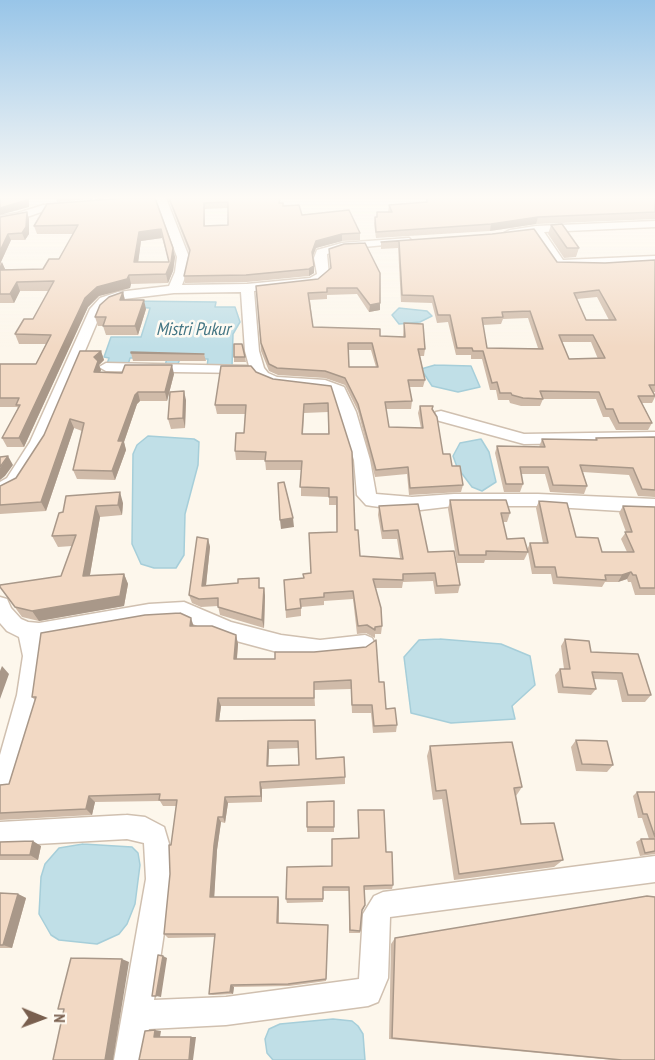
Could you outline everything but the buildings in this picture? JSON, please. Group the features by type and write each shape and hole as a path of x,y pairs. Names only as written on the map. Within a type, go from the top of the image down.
{"street":[{"path":"174,289 181,272 183,258 179,247"},
{"path":"0,490 13,483 38,443 99,305 123,295 174,289 247,288 319,279 323,275 320,255 326,250 348,247"},
{"path":"548,247 558,264 603,264 655,260"},
{"path":"247,288 252,351 257,369 263,376 275,381 325,385 339,390 360,453 366,495 372,500 412,504 454,500 538,500 655,506"},
{"path":"106,367 257,369"},
{"path":"441,416 524,439 655,437"},
{"path":"0,605 3,614 14,625 26,631 39,632 148,614 184,611 229,630 281,644 320,649 364,644"},
{"path":"0,781 12,755 28,695 33,656 31,641 26,631"},
{"path":"0,834 127,827 145,829 155,836 159,854 159,879 129,1060"},
{"path":"137,1015 225,1011 368,992 374,978 376,914 383,905 655,869"}],"water":[{"name":"Mistri Pukur","path":"128,301 216,302 215,307 235,307 240,322 233,334 232,367 207,367 208,359 180,359 177,366 165,366 167,358 130,358 128,365 107,364 109,358 104,357 111,337 141,337 150,308 125,307"},
{"path":"399,308 427,311 432,316 420,322 399,324 392,315"},
{"path":"435,365 471,366 480,387 458,392 432,386 421,369"},
{"path":"148,436 194,439 199,442 198,465 185,514 184,555 176,568 154,568 141,564 132,544 133,454 137,445"},
{"path":"481,439 489,452 496,482 482,491 472,487 457,467 453,456 460,443"},
{"path":"440,639 501,644 530,656 535,685 512,706 515,719 451,723 411,713 404,657 419,640"},
{"path":"83,844 132,847 138,853 140,865 135,904 127,924 119,934 97,944 59,940 51,935 39,914 41,877 45,864 59,848"},
{"path":"333,1019 352,1021 358,1026 363,1034 365,1060 273,1060 267,1053 265,1039 269,1029 280,1024"}]}
